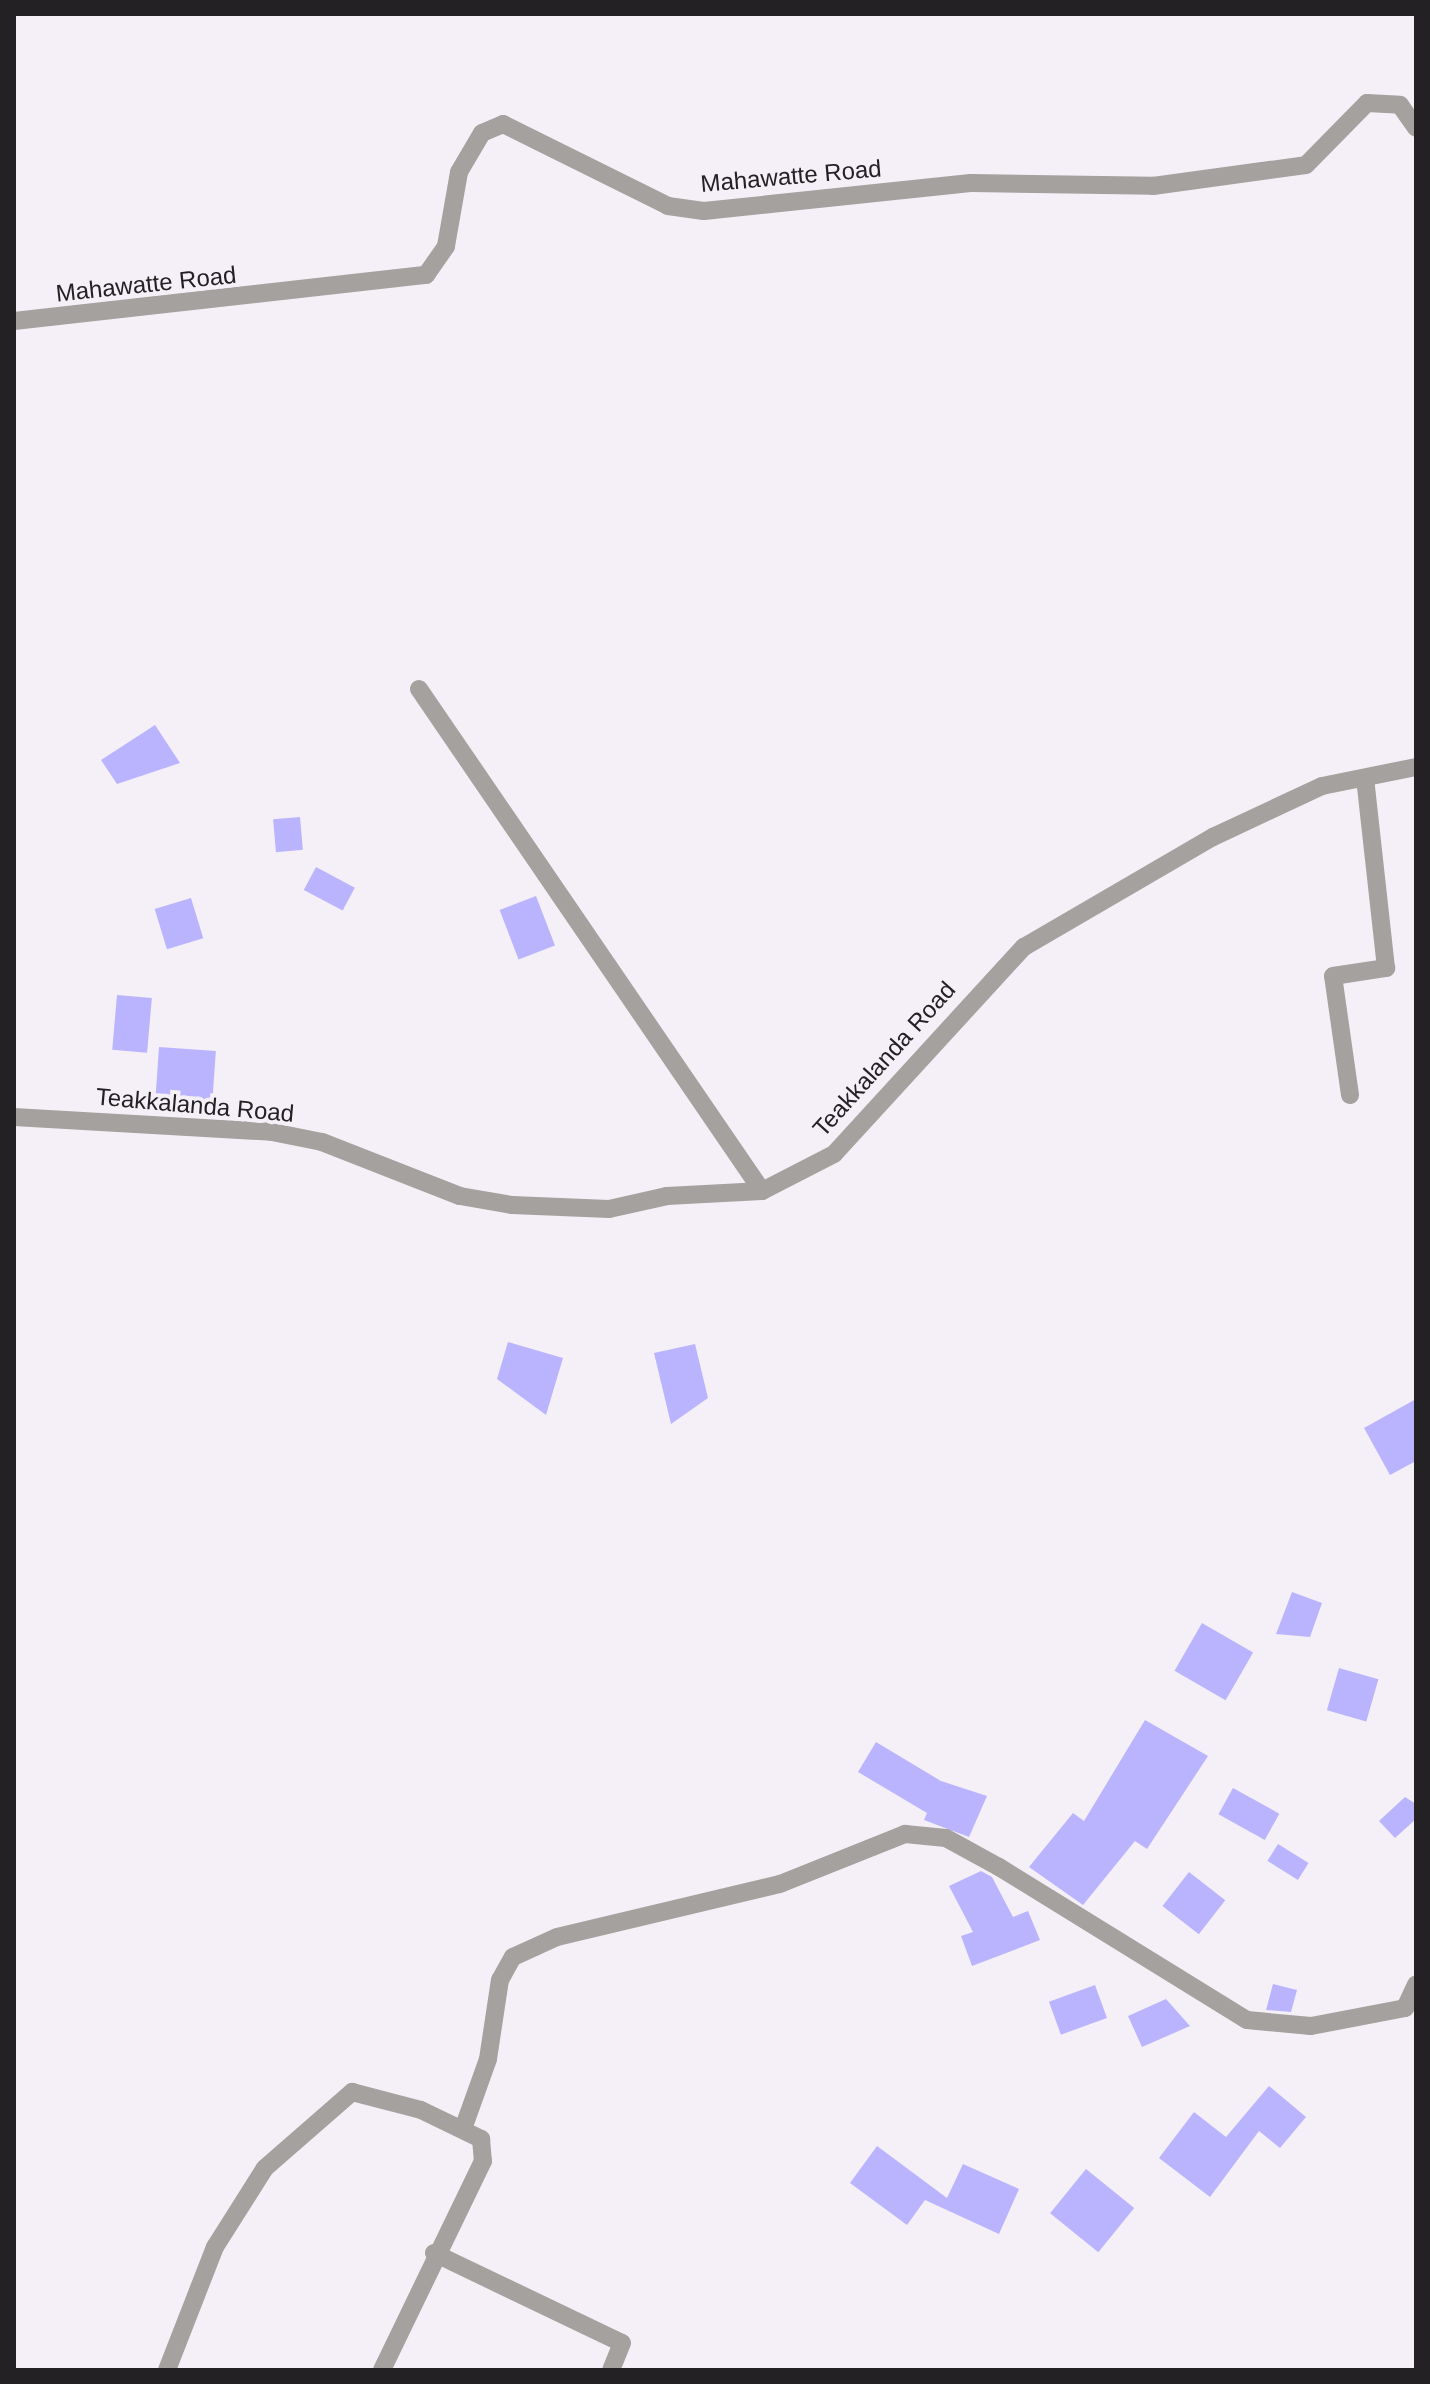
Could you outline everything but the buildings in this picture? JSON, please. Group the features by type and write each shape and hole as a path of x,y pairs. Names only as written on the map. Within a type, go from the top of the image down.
{"street":[{"name":"Mahawatte Road","path":"14,321 426,275 446,246 459,172 482,133 503,124 668,206 704,211 971,183 1153,186 1306,165 1367,103 1400,105 1416,128"},
{"path":"419,689 762,1191"},
{"name":"Teakkalanda Road","path":"14,1117 272,1132 322,1142 460,1196 512,1205 609,1209 667,1196 762,1191 834,1154 1024,947 1213,837 1322,786 1416,767"},
{"path":"1350,1095 1333,976 1386,968 1365,779"},
{"path":"463,2129 488,2059 500,1980 513,1957 557,1937 780,1884 905,1834 946,1838 999,1867 1247,2020 1311,2026 1410,2009 1416,1984"},
{"path":"167,2370 215,2247 265,2168 352,2092 463,2129 481,2139 483,2161 434,2253 382,2370"},
{"path":"434,2253 622,2343 611,2370"}]}
